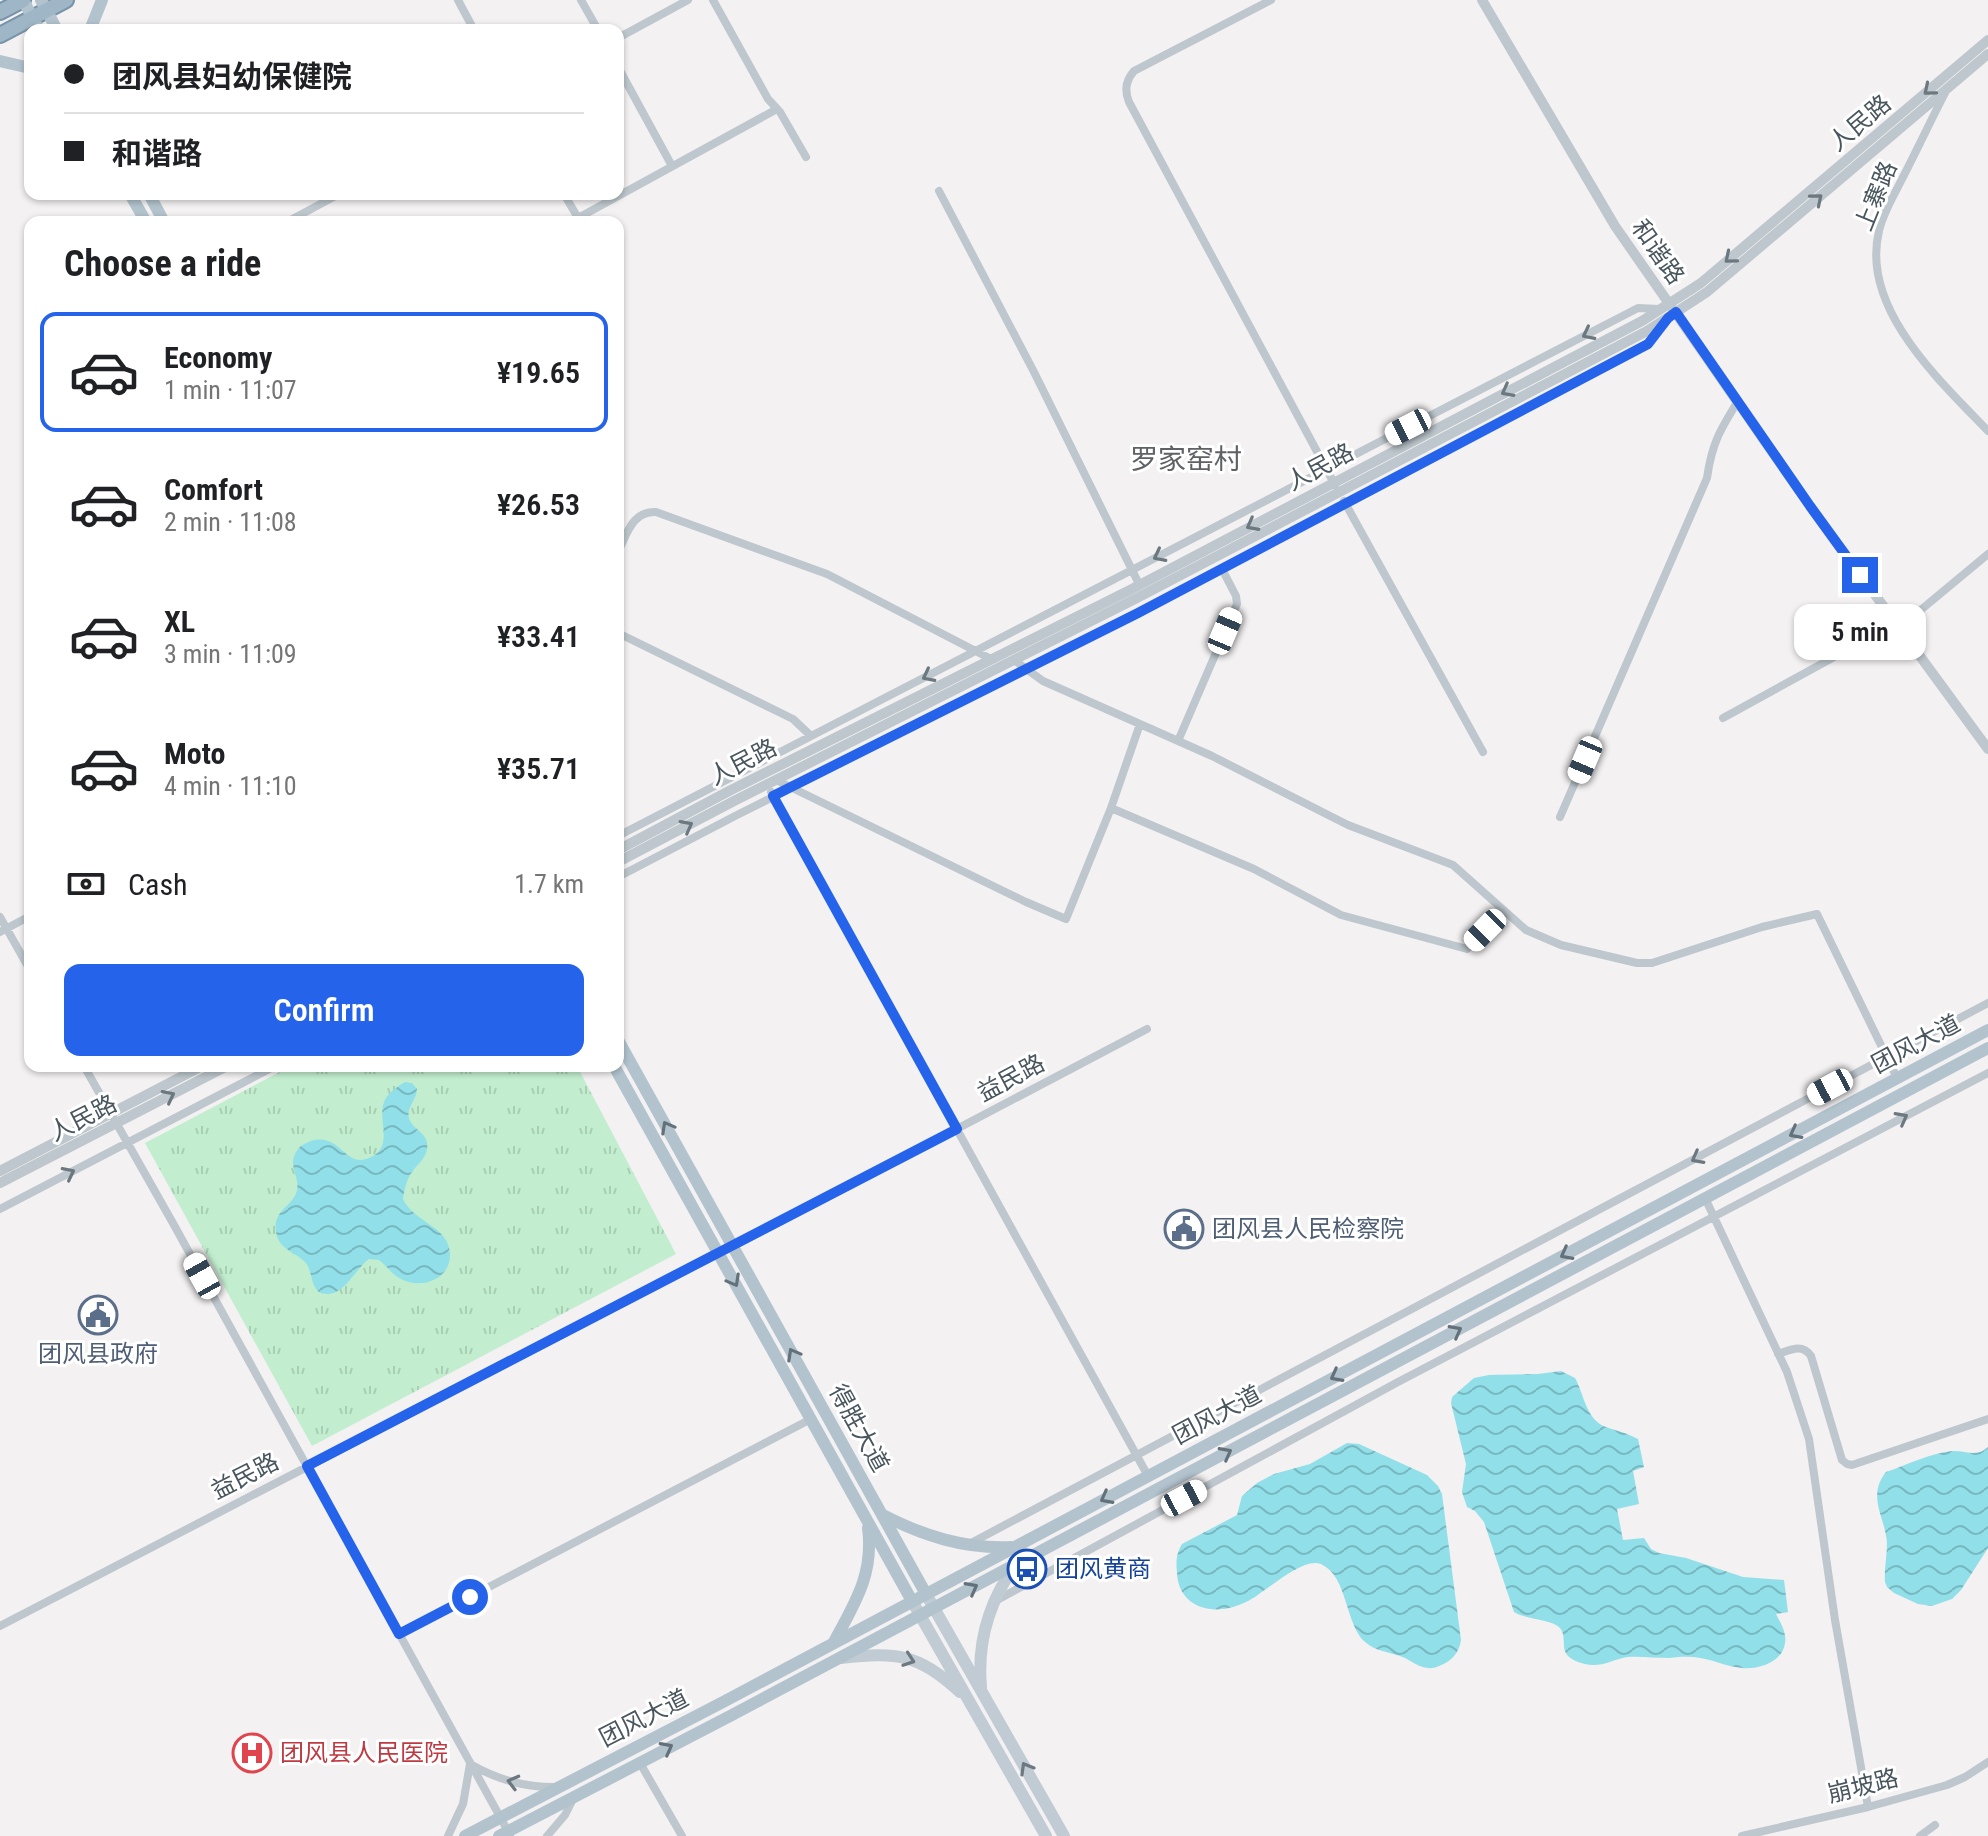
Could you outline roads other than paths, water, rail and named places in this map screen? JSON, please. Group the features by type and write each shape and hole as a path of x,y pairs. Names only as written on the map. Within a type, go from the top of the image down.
{"highway":[{"path":"0,12 23,0"},
{"path":"36,24 44,5 66,0"},
{"path":"0,35 24,28"}],"main road":[{"path":"23,0 36,24"},
{"path":"92,24 102,0"},
{"path":"44,5 54,24"},
{"path":"0,61 24,67"},
{"name":"团风大道","path":"465,1836 1988,1030"},
{"name":"团风大道","path":"506,1834 1988,1048"},
{"name":"得胜大道","path":"624,1051 1064,1836"},
{"name":"得胜大道","path":"617,1072 1046,1836"},
{"path":"882,1514 931,1537 967,1546 1014,1547"},
{"path":"834,1643 866,1573 869,1550 865,1517"},
{"path":"981,1691 981,1645 987,1618 1003,1582 1016,1564"},
{"path":"838,1658 880,1654 910,1659 928,1668 968,1699"}],"street":[{"path":"458,0 471,24"},
{"path":"581,0 595,24"},
{"path":"624,35 688,0"},
{"path":"713,0 768,99 806,157"},
{"path":"1271,0 1134,71 1127,81 1126,92 1345,504 1483,752"},
{"name":"和谐路","path":"1482,0 1668,311 1738,401 1810,506 1988,749"},
{"name":"人民路","path":"624,847 1139,584 1647,331 1988,40"},
{"name":"人民路","path":"1668,311 1707,292 1988,54"},
{"path":"624,78 672,166"},
{"name":"上寨路","path":"1947,89 1882,221 1876,244 1877,268 1886,304 1899,327 1939,379 1988,431"},
{"path":"624,193 777,109"},
{"path":"939,191 1034,372 1139,584"},
{"path":"298,216 328,200"},
{"path":"582,216 611,200"},
{"path":"624,833 1638,308 1668,311 1648,344 1222,569 624,874"},
{"path":"1560,817 1707,478 1716,439 1738,401"},
{"name":"人民路","path":"624,859 1135,599 1336,487"},
{"path":"624,539 633,520 644,513 656,512 827,574 991,659"},
{"path":"1723,718 1897,625 1988,554"},
{"path":"1178,741 1237,604 1222,569"},
{"path":"624,636 793,719 811,736"},
{"path":"1014,660 1043,681 1212,756 1348,825 1453,865 1526,930 1561,945 1637,963 1652,963 1762,927 1817,914 1897,1078"},
{"path":"1140,724 1111,808 1066,919 791,787 771,782 773,796 1148,1476"},
{"path":"1111,808 1254,869 1329,910 1367,923 1467,949 1504,912"},
{"path":"0,917 3,930 24,961"},
{"path":"3,930 24,919"},
{"path":"967,1546 1988,1003"},
{"name":"益民路","path":"0,1626 1147,1029"},
{"path":"87,1072 307,1466 506,1834"},
{"name":"人民路","path":"0,1183 192,1072"},
{"name":"人民路","path":"0,1171 214,1072"},
{"path":"0,1209 264,1072"},
{"path":"993,1602 1398,1382 1988,1073"},
{"path":"1705,1198 1787,1372 1809,1439 1835,1620 1868,1807"},
{"path":"1778,1354 1800,1347 1811,1356 1842,1460 1847,1464 1852,1465 1988,1419"},
{"path":"399,1634 811,1419"},
{"name":"崩坡路","path":"1742,1836 1947,1785 1988,1762"},
{"path":"640,1763 682,1836"},
{"path":"470,1764 517,1784 558,1787"},
{"path":"448,1836 463,1804 470,1764"},
{"path":"547,1836 565,1815 574,1797"},
{"path":"1920,1836 1935,1825"}],"water":[{"path":"405,1082 412,1083 417,1089 409,1118 426,1139 427,1149 409,1178 403,1199 415,1214 444,1237 450,1255 449,1263 434,1280 419,1283 403,1280 379,1260 369,1259 340,1289 334,1293 322,1293 315,1287 305,1262 284,1247 276,1232 277,1218 297,1190 293,1160 300,1147 314,1140 331,1142 354,1159 369,1158 377,1153 384,1139 382,1114 386,1098"},
{"path":"1561,1371 1575,1378 1590,1413 1599,1424 1638,1439 1644,1467 1633,1471 1639,1504 1617,1509 1623,1540 1644,1538 1651,1549 1659,1553 1686,1558 1743,1577 1784,1580 1788,1612 1776,1614 1785,1643 1775,1660 1748,1668 1689,1657 1627,1657 1590,1665 1569,1657 1564,1648 1563,1633 1556,1625 1514,1612 1484,1522 1467,1507 1462,1492 1466,1464 1452,1397 1474,1378"},
{"path":"1347,1443 1359,1444 1427,1475 1442,1494 1461,1640 1454,1656 1439,1666 1421,1666 1365,1642 1353,1624 1342,1589 1330,1570 1321,1564 1304,1565 1254,1598 1229,1608 1201,1607 1187,1598 1178,1583 1178,1555 1182,1544 1237,1515 1242,1496 1257,1483 1274,1474 1310,1464"},
{"path":"1988,1447 1988,1548 1961,1590 1952,1599 1932,1606 1918,1604 1894,1593 1885,1582 1887,1544 1877,1499 1880,1481 1886,1472 1935,1454 1952,1451 1975,1453"}],"place":[{"name":"团风县人民检察院","path":"1184,1229"},
{"name":"团风县政府","path":"98,1315"},
{"name":"团风黄商","path":"1027,1569"},
{"name":"团风县人民医院","path":"252,1753"}],"district":[{"name":"罗家窑村","path":"1186,459"}]}
